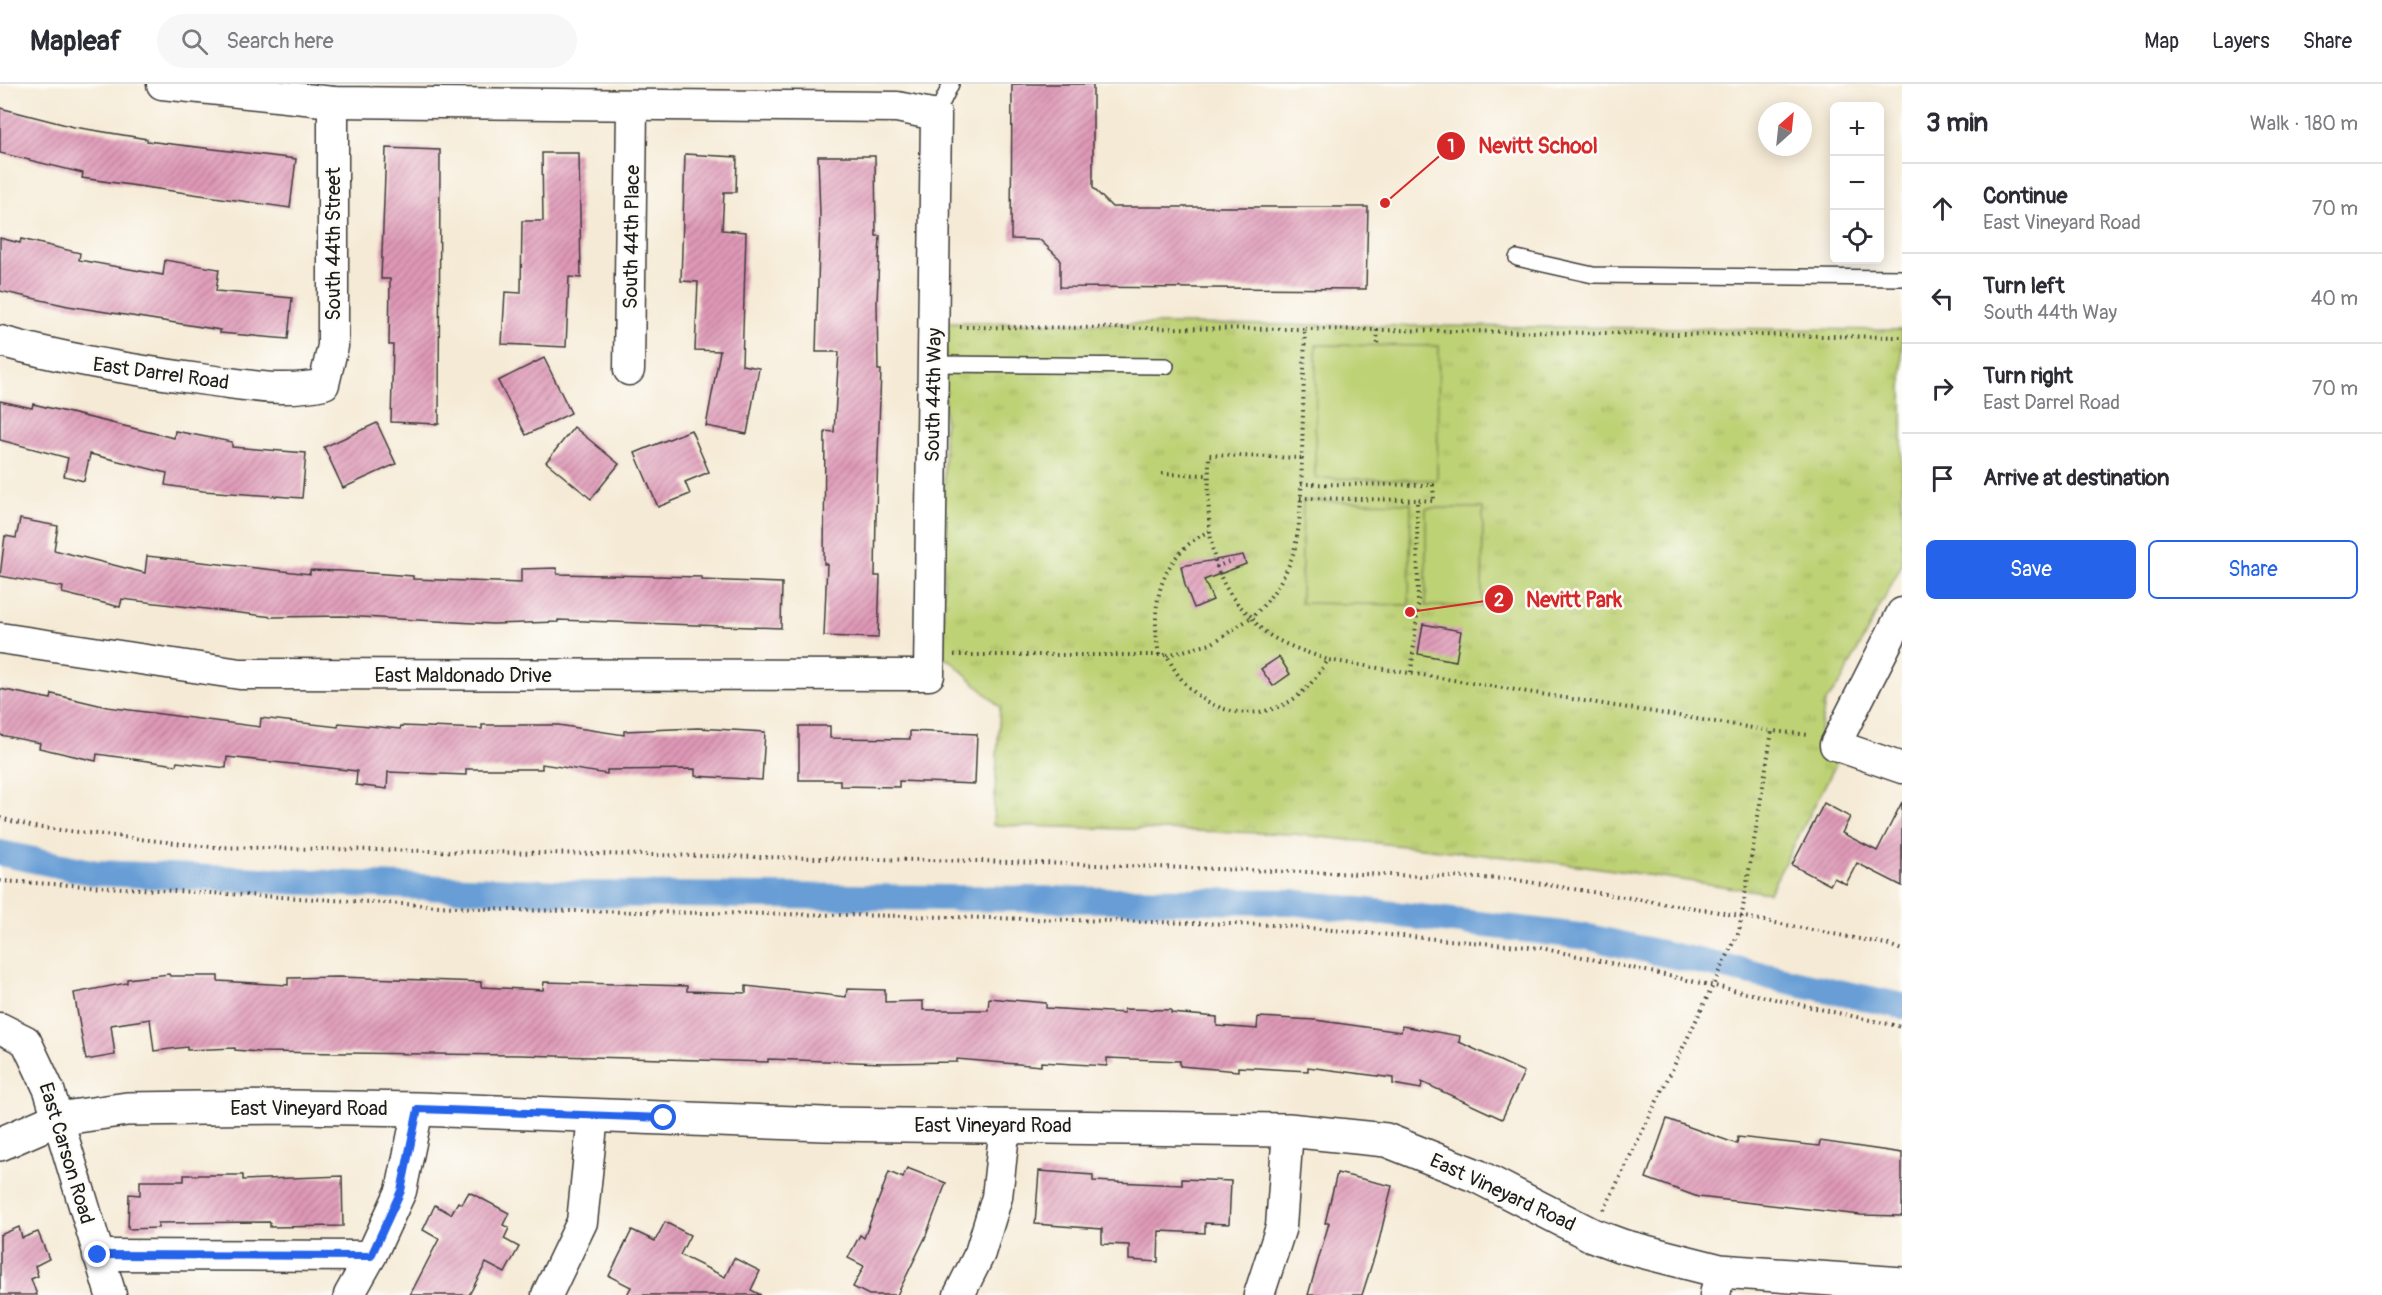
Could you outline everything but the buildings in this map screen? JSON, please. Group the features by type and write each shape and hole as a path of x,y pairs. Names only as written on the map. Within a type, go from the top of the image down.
{"street":[{"path":"162,84 333,102 501,94 632,105 788,95 897,107 936,115"},
{"name":"South 44th Street","path":"324,384 333,346 333,102"},
{"name":"South 44th Place","path":"629,370 632,105"},
{"name":"South 44th Way","path":"929,675 936,115"},
{"name":"East Darrel Road","path":"0,341 51,355 142,372 296,390 324,384"},
{"path":"1902,613 1826,740 1902,768"},
{"name":"East Maldonado Drive","path":"0,638 240,674 929,675"},
{"name":"East Carson Road","path":"0,1028 26,1041 49,1090 111,1295"},
{"name":"East Vineyard Road","path":"57,1119 127,1109 418,1109 824,1124 1288,1130 1386,1140 1477,1176 1592,1235 1718,1283 1902,1284"},
{"path":"349,1295 371,1256 401,1191 418,1109"},
{"path":"547,1295 582,1222 593,1116"},
{"path":"0,1144 57,1119"},
{"path":"959,1295 980,1252 997,1197 1005,1125"},
{"path":"1259,1295 1281,1227 1288,1130"},
{"path":"98,1255 371,1256"}],"lane":[{"path":"936,115 951,84"},
{"path":"1517,258 1593,275 1902,278"},
{"path":"933,364 1166,366"}],"path":[{"path":"1305,329 1902,337"},
{"path":"1377,330 1378,345"},
{"path":"1302,458 1209,455 1209,531 1216,567 1232,598 1252,616 1256,626 1278,640 1328,660 1826,740"},
{"path":"1162,474 1209,475"},
{"path":"951,655 1167,655 1211,644 1262,608 1283,577 1293,552 1300,498 1434,501 1433,485 1301,484"},
{"path":"1411,673 1418,606 1417,500"},
{"path":"1159,655 1155,619 1158,591 1163,578 1186,547 1197,537 1209,531"},
{"path":"1216,567 1233,560"},
{"path":"1167,655 1179,680 1197,697 1238,711 1257,712 1289,702 1318,675 1328,660"},
{"path":"1592,1235 1739,932 1772,731"},
{"path":"0,818 34,827 211,847 980,861 1510,879 1742,917 1886,944 1902,950"},
{"path":"0,881 508,910 909,916 1273,925 1541,948 1902,1027"}],"green space":[{"path":"945,322 1902,330 1902,564 1841,682 1825,703 1820,732 1825,747 1837,762 1769,893 1586,866 1294,834 993,825 1000,707 950,660 943,659"},
{"path":"1316,345 1439,346 1437,480 1315,478"},
{"path":"1303,501 1411,503 1409,605 1301,603"},
{"path":"1426,508 1483,508 1482,607 1426,606"}],"waterway":[{"path":"0,853 96,873 583,894 1291,902 1588,937 1902,1006"}],"place":[{"name":"Nevitt School","path":"1385,203"},
{"name":"Nevitt Park","path":"1410,612"}],"route":[{"path":"98,1255 371,1256 401,1191 418,1109 664,1118"}]}
